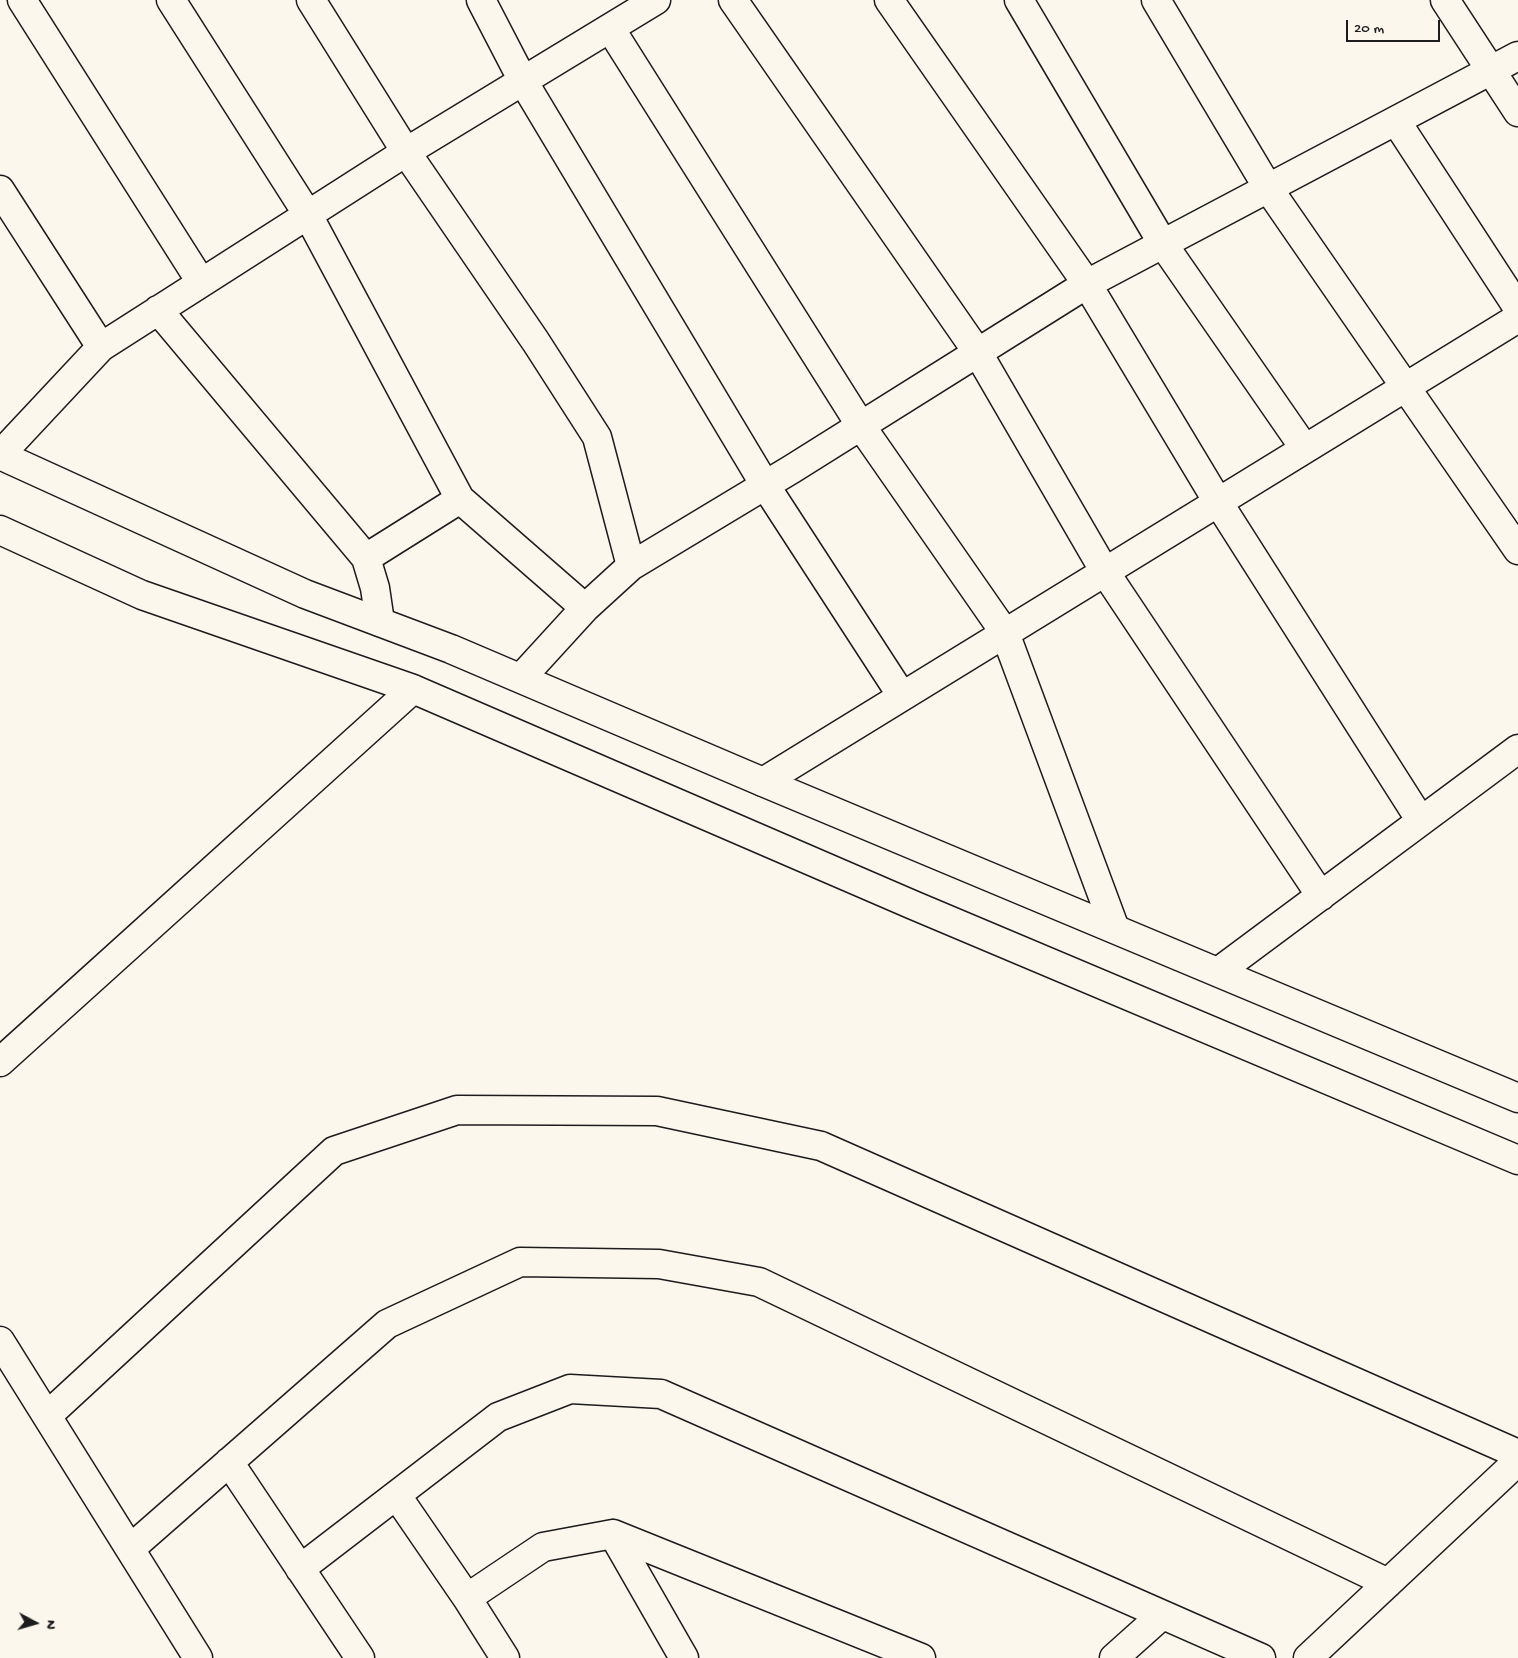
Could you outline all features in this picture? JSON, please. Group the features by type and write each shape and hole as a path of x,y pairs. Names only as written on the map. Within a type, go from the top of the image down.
{"street":[{"path":"22,0 201,282"},
{"path":"171,0 308,215 460,499 586,608"},
{"path":"310,0 406,152 536,342 597,437 631,566"},
{"path":"481,0 523,81 765,485 902,696"},
{"path":"733,0 978,353 1105,572 1321,896"},
{"path":"889,0 1088,284 1218,502 1421,821"},
{"path":"1019,0 1163,244 1305,449"},
{"path":"1156,0 1268,188 1518,550"},
{"path":"1445,0 1518,112"},
{"path":"641,4 610,28 406,152 101,347 0,455 305,594 452,648 763,782 1518,1098"},
{"path":"610,28 861,426 1006,633 1115,929"},
{"path":"521,678 586,608 631,566 861,426 1088,284 1518,56"},
{"path":"1396,121 1518,308"},
{"path":"0,190 101,347"},
{"path":"158,310 366,558 376,588 380,622"},
{"path":"763,782 1518,318"},
{"path":"366,558 460,499"},
{"path":"0,530 142,595 413,689 895,897 1518,1160"},
{"path":"0,1062 413,689"},
{"path":"1218,972 1518,749"},
{"path":"47,1416 334,1151 457,1110 657,1111 821,1146 1518,1454"},
{"path":"130,1548 387,1324 520,1262 659,1264 758,1282 1388,1583"},
{"path":"0,1340 198,1658"},
{"path":"300,1569 498,1417 570,1389 661,1394 1261,1658"},
{"path":"1308,1658 1518,1461"},
{"path":"229,1462 360,1658"},
{"path":"397,1496 467,1598 505,1658"},
{"path":"467,1598 543,1547 613,1534 921,1658"},
{"path":"613,1534 684,1658"},
{"path":"1114,1658 1162,1615"}]}
